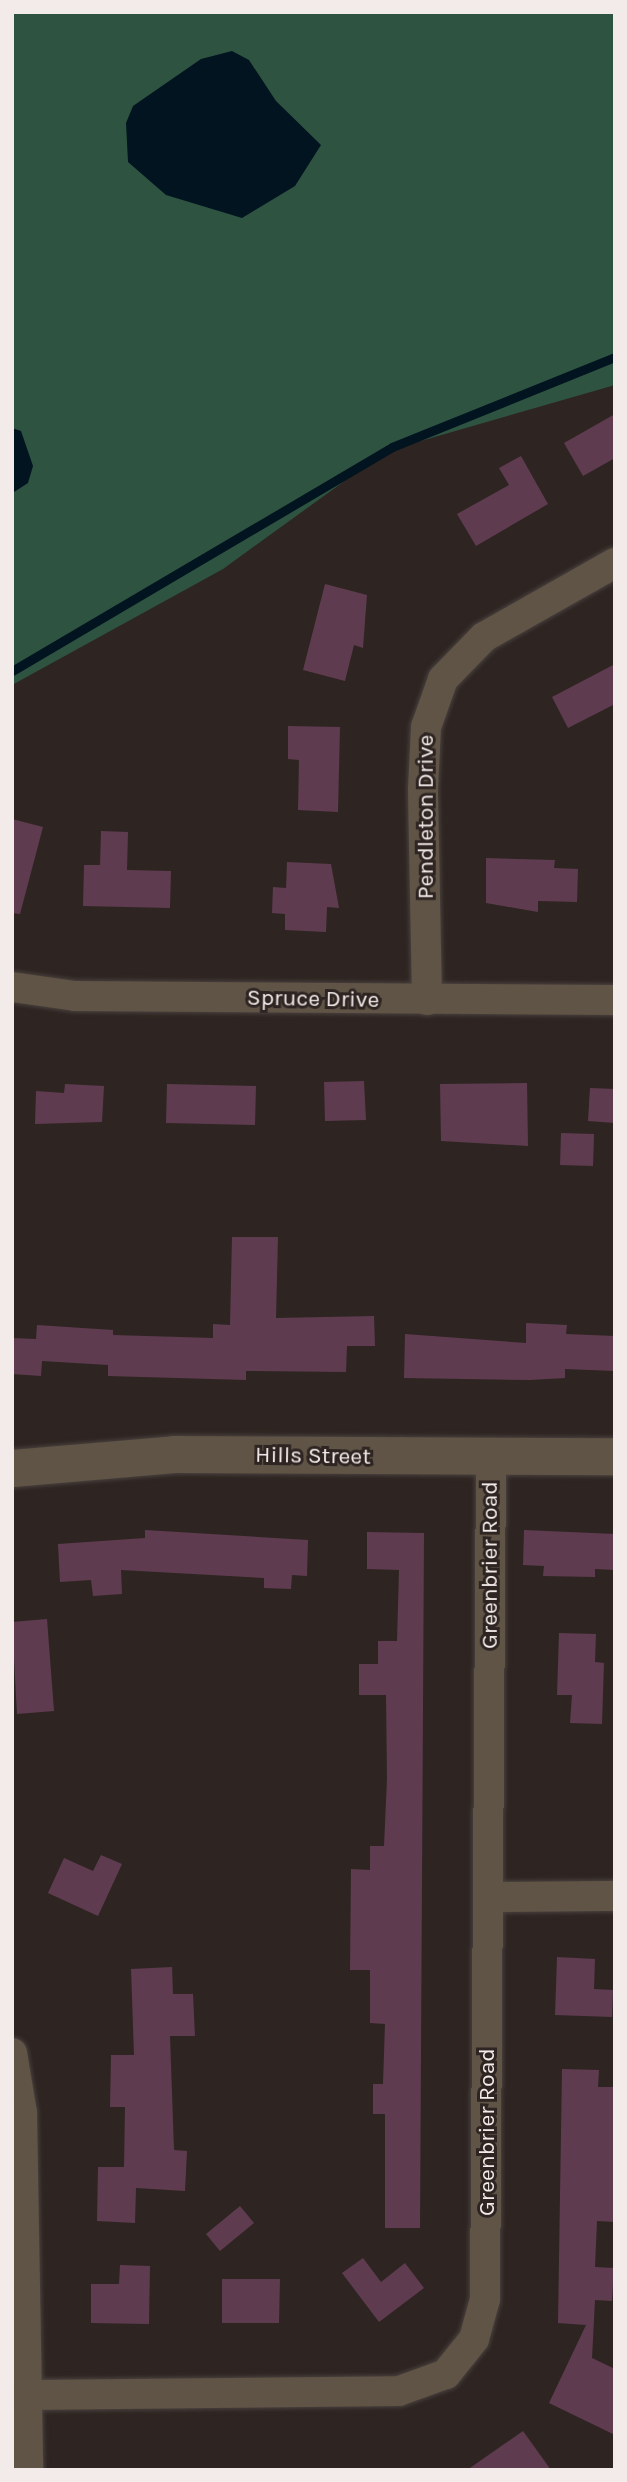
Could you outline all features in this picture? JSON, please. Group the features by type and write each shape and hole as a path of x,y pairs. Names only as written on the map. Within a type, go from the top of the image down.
{"street":[{"name":"Pendleton Drive","path":"427,1000 423,776 426,727 443,679 484,637 615,564"},
{"name":"Spruce Drive","path":"12,987 75,996 615,1000"},
{"name":"Hills Street","path":"12,1468 174,1454 491,1458 615,1456"},
{"name":"Greenbrier Road","path":"29,2395 399,2391 446,2374 474,2339 485,2299 491,1458"},
{"path":"489,1897 615,1896"},
{"path":"12,2053 22,2113 29,2395 28,2470"}],"green space":[{"path":"12,12 615,12 615,385 386,451 223,569 12,685"}],"water":[{"path":"232,51 249,60 276,101 321,145 295,186 242,218 166,195 128,162 126,123 133,106 201,59"},
{"path":"12,428 21,431 33,466 28,483 14,492"}],"building":[{"path":"615,414 615,458 583,476 564,443"},
{"path":"521,456 548,504 476,546 457,514 509,485 499,468"},
{"path":"325,584 367,595 363,648 354,645 345,681 303,670"},
{"path":"615,664 615,704 568,728 552,697"},
{"path":"288,726 340,727 338,812 298,810 299,760 288,759"},
{"path":"12,819 43,827 20,914 12,913"},
{"path":"101,831 128,832 127,870 171,871 170,908 83,906 84,865 100,865"},
{"path":"486,858 555,860 554,868 578,869 577,902 538,901 538,912 486,903"},
{"path":"287,862 331,864 339,908 327,907 326,932 285,930 285,914 272,913 273,887 286,888"},
{"path":"364,1081 366,1120 325,1121 324,1082"},
{"path":"527,1083 528,1146 441,1141 440,1084"},
{"path":"65,1084 104,1086 102,1122 35,1124 36,1091 64,1093"},
{"path":"167,1084 256,1086 255,1125 166,1123"},
{"path":"590,1088 615,1089 615,1123 588,1121"},
{"path":"561,1133 594,1134 593,1166 560,1165"},
{"path":"232,1237 278,1237 276,1318 374,1316 375,1346 347,1346 346,1372 246,1371 246,1380 108,1376 108,1365 42,1361 41,1376 12,1374 12,1338 36,1339 37,1325 113,1330 113,1335 213,1338 213,1324 230,1325"},
{"path":"526,1323 567,1325 566,1334 615,1336 615,1371 565,1369 565,1378 530,1380 404,1378 405,1334 526,1343"},
{"path":"145,1530 308,1540 307,1576 292,1575 291,1589 264,1588 264,1578 121,1570 122,1594 93,1596 91,1580 60,1582 58,1544 145,1538"},
{"path":"524,1530 615,1534 615,1570 595,1569 595,1577 543,1576 544,1566 523,1565"},
{"path":"367,1532 424,1533 420,2228 385,2228 385,2114 373,2114 373,2084 383,2084 385,2024 370,2023 370,1970 350,1970 351,1869 370,1870 370,1846 384,1846 387,1779 386,1695 359,1695 359,1664 378,1664 378,1641 397,1641 399,1570 367,1569"},
{"path":"47,1619 54,1711 17,1714 12,1622"},
{"path":"559,1633 596,1634 595,1662 604,1663 602,1724 570,1723 572,1695 557,1695"},
{"path":"101,1855 122,1864 98,1916 48,1893 64,1858 93,1871"},
{"path":"557,1957 595,1959 594,1989 613,1990 612,2017 555,2015"},
{"path":"172,1967 173,1994 193,1994 195,2036 170,2036 174,2150 187,2151 185,2191 136,2188 135,2223 97,2221 98,2167 124,2167 125,2107 110,2107 111,2055 134,2055 131,1969"},
{"path":"562,2069 599,2070 598,2087 615,2087 615,2222 597,2221 595,2267 614,2268 612,2301 595,2300 592,2358 615,2369 615,2435 549,2403 586,2325 558,2323"},
{"path":"240,2206 254,2223 220,2251 206,2234"},
{"path":"363,2258 381,2282 405,2263 424,2288 379,2322 342,2273"},
{"path":"120,2265 150,2266 149,2324 91,2323 91,2284 119,2284"},
{"path":"222,2279 280,2279 279,2323 222,2323"},
{"path":"523,2431 551,2470 467,2470"}],"waterway":[{"path":"12,671 392,447 615,357"}]}
